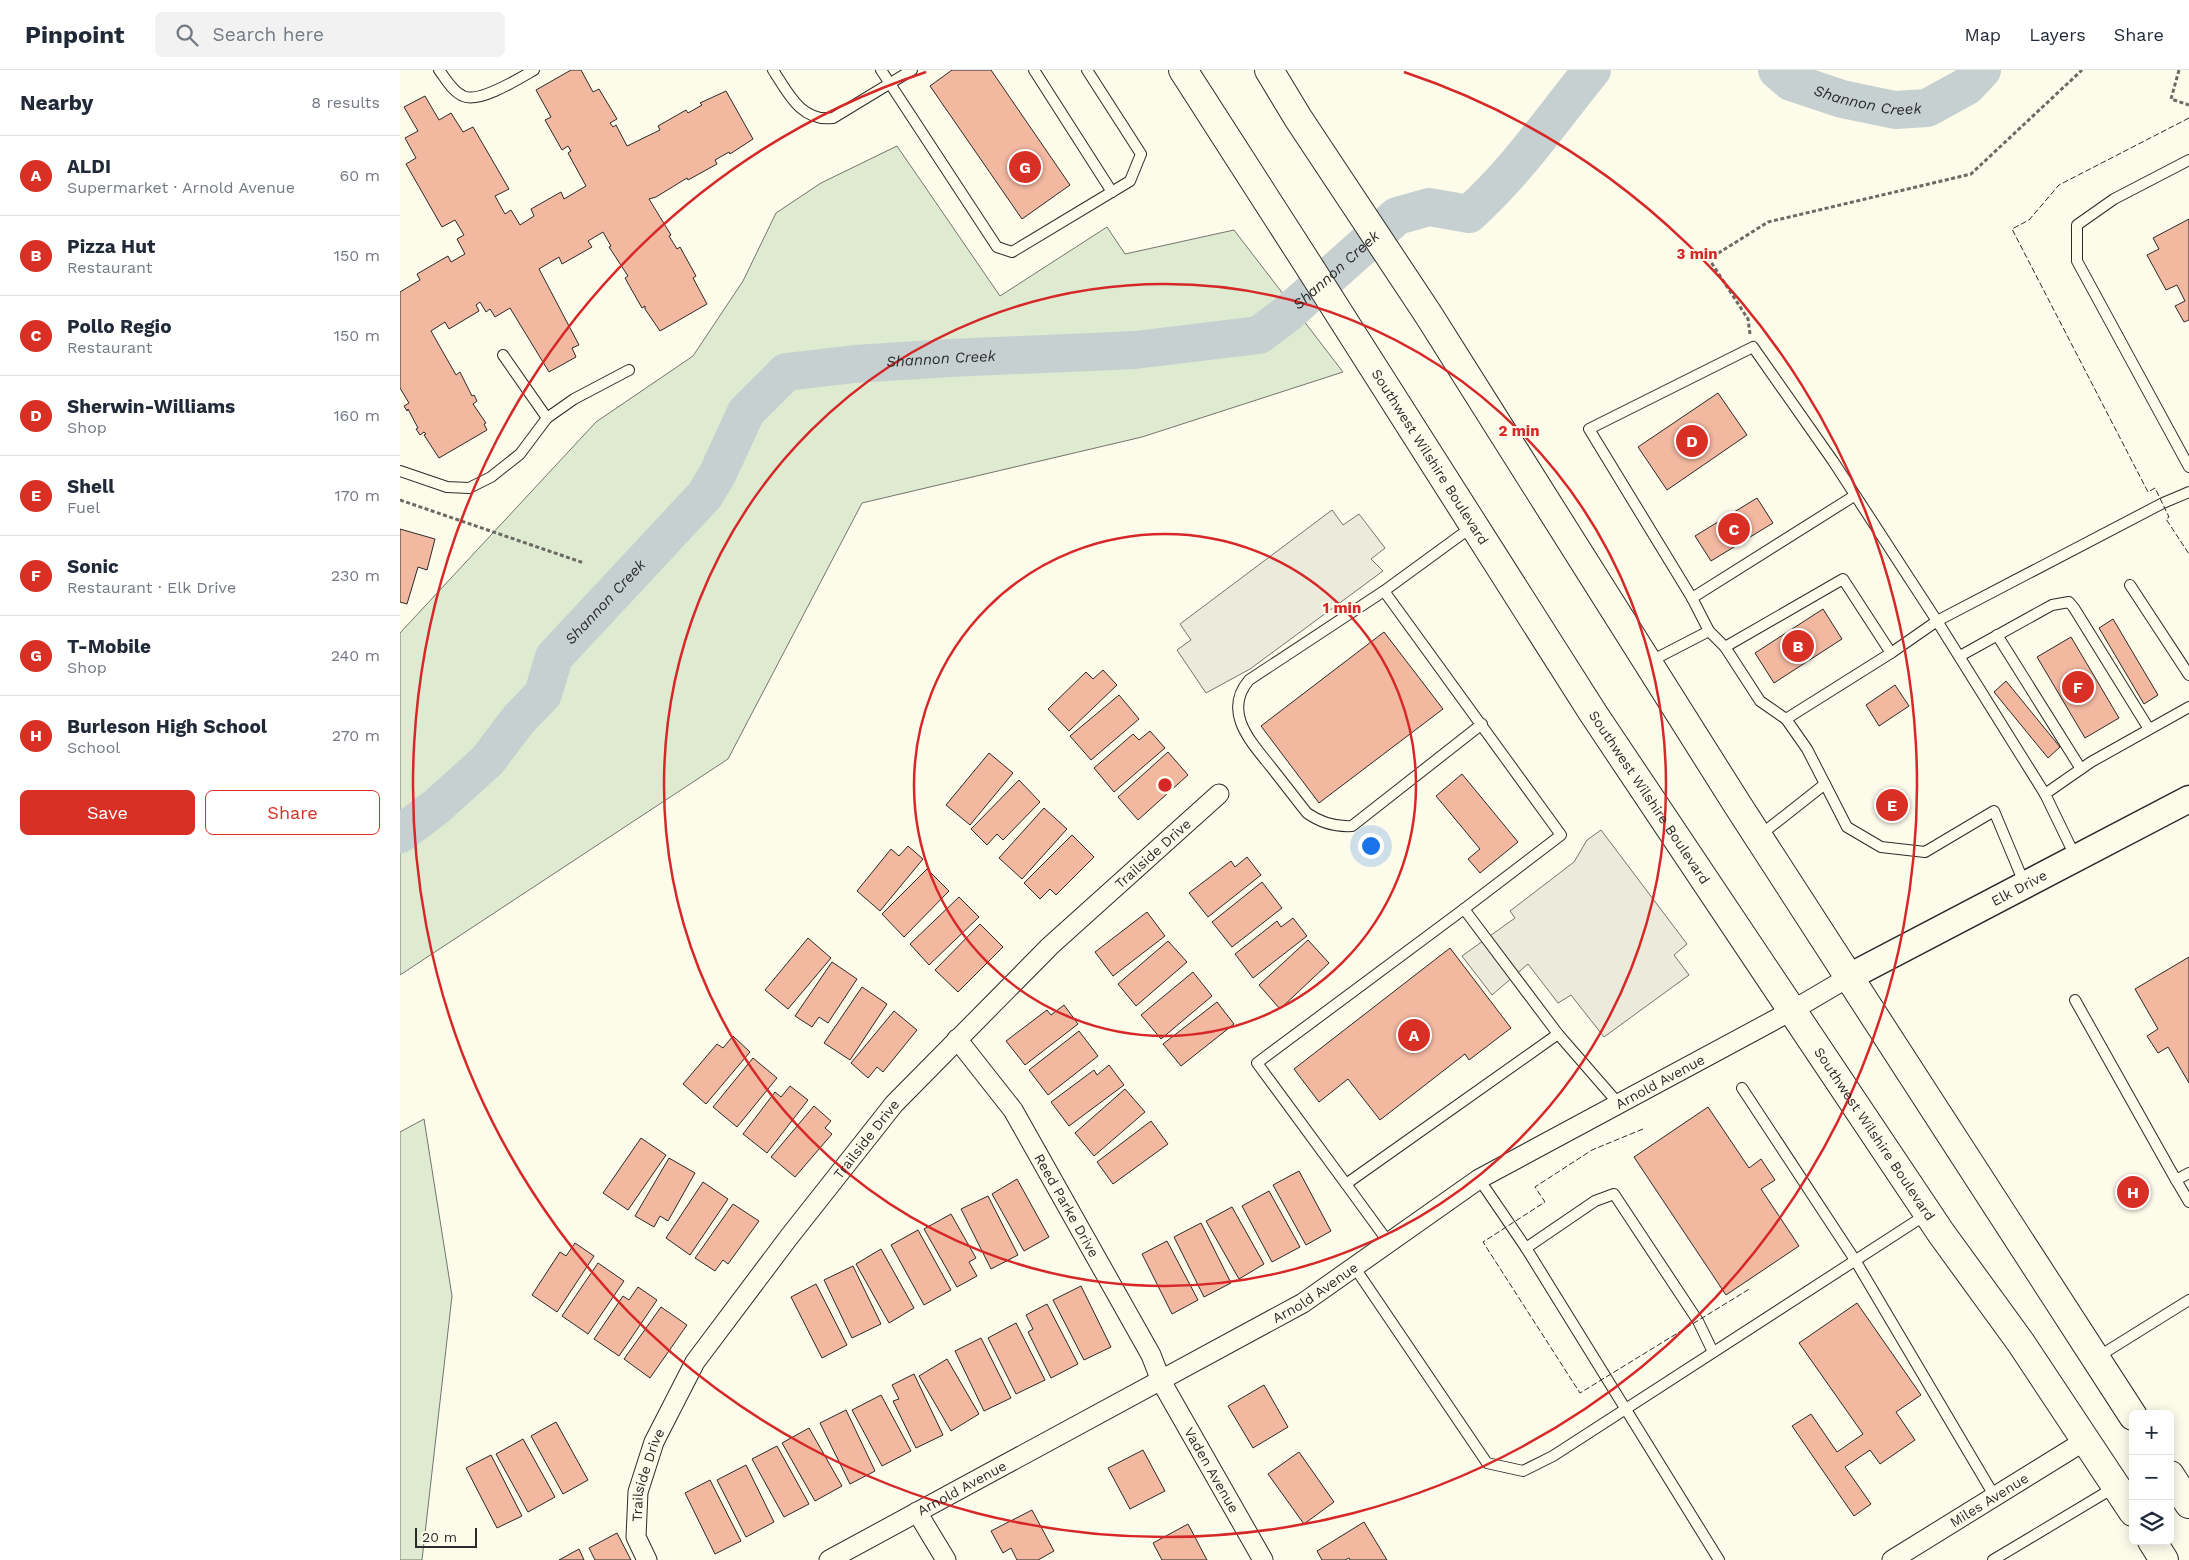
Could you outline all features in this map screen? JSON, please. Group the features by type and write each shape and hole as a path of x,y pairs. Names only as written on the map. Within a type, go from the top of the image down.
{"main road":[{"name":"Southwest Wilshire Boulevard","path":"1183,70 1307,262 1592,713 1928,1213 2021,1343 2129,1506"},
{"path":"1268,70 1366,223 1428,314 1647,663 2129,1410"},
{"path":"2174,1481 2189,1504"},
{"path":"2155,1545 2164,1560"}],"street":[{"name":"Trailside Drive","path":"647,1560 636,1537 638,1492 654,1442 695,1362 789,1236 894,1104 957,1039 1050,946 1219,794"},
{"name":"Elk Drive","path":"1849,977 2189,799"},
{"name":"Arnold Avenue","path":"829,1560 1303,1303 1479,1179 1793,1010 1849,977"},
{"name":"Reed Parke Drive","path":"957,1039 1013,1110 1151,1355 1160,1381"},
{"name":"Vaden Avenue","path":"1160,1381 1263,1560"},
{"name":"Miles Avenue","path":"1892,1560 2086,1440"},
{"path":"917,1512 946,1560"}],"lane":[{"path":"439,70 452,88 464,97 478,97 534,70"},
{"path":"773,70 792,100 813,118 823,120 833,118 912,70"},
{"path":"881,70 997,247 1012,252 1130,181 1141,154 1087,70"},
{"path":"1034,70 1112,192"},
{"path":"2189,160 2114,199 2077,225 2077,261 2189,467"},
{"path":"2025,885 1994,812 1925,852 1881,847 1847,827 1807,749 1786,719 1760,701 1724,647 1709,631 1692,598 1589,429 1752,347 1833,461 1854,496 1960,656 2045,794 2076,858"},
{"path":"502,355 547,418"},
{"path":"400,471 447,487 469,488 491,477 520,454 547,418 574,399 629,370"},
{"path":"1786,719 1891,654 1937,621 2163,503 2189,492"},
{"path":"1692,598 1854,496"},
{"path":"1474,525 1384,591 1249,680 1239,696 1238,706 1239,718 1246,735 1307,813 1319,821 1352,826 1482,724"},
{"path":"1724,647 1843,579 1891,654"},
{"path":"2130,586 2189,676"},
{"path":"1384,591 1561,835 1464,910 1257,1063 1389,1243"},
{"path":"1960,656 2052,605 2069,602 2150,729"},
{"path":"1647,663 1709,631"},
{"path":"1998,635 2081,769"},
{"path":"2045,794 2081,769 2189,707"},
{"path":"1758,836 1825,784"},
{"path":"1464,910 1558,1034 1618,1103"},
{"path":"2075,1000 2189,1202"},
{"path":"1346,1184 1558,1034"},
{"path":"1742,1088 1855,1260 1995,1496"},
{"path":"2176,1180 2189,1172"},
{"path":"1479,1179 1526,1248 1719,1560"},
{"path":"1526,1248 1595,1201 1614,1194 1698,1321 1713,1352"},
{"path":"1355,1268 1487,1463 1523,1471 1553,1456 1928,1213"},
{"path":"2095,1358 2189,1300"},
{"path":"1993,1560 2116,1487"}],"path":[{"path":"1752,347 1748,319 1709,259 1768,222 1972,174 2082,70"},
{"path":"2179,70 2171,99 2189,105"},
{"path":"400,500 584,563"}],"green space":[{"path":"897,146 1000,296 1107,227 1125,254 1234,230 1343,372 1142,437 862,503 728,759 400,975 400,633 596,422 693,356 743,281 776,213 821,183"},
{"path":"424,1119 452,1296 422,1560 400,1560 400,1132"}],"shaded area":[{"path":"1332,510 1343,525 1359,514 1385,548 1371,559 1383,571 1250,669 1206,693 1177,650 1191,640 1180,624"},
{"path":"1601,830 1687,944 1674,955 1689,975 1604,1037 1571,995 1558,1003 1528,964 1492,995 1462,956 1515,918 1510,911 1574,862 1587,840"}],"building":[{"path":"571,70 581,70 593,92 599,89 617,119 610,123 613,127 616,125 627,146 660,130 658,126 686,110 688,113 702,105 700,103 726,91 753,139 730,154 729,152 715,160 717,164 649,199 671,235 669,236 677,249 680,247 696,276 693,278 707,304 660,331 645,309 645,306 642,308 625,278 628,276 609,247 611,246 603,232 588,241 592,247 562,264 559,257 539,269 579,345 572,348 576,357 549,372 510,308 495,317 490,309 486,312 480,302 476,305 479,311 449,329 445,322 431,331 456,375 460,372 472,396 474,395 477,401 473,404 486,423 484,424 487,430 439,458 424,435 426,434 424,432 420,435 408,409 407,411 404,406 409,403 400,388 400,292 420,280 417,274 448,256 451,262 465,254 457,239 464,235 455,220 442,227 406,164 416,158 405,138 418,131 404,107 425,96 439,120 451,113 463,132 473,127 509,189 495,196 505,214 511,210 520,225 534,216 531,209 561,192 564,199 586,186 568,153 571,151 568,146 562,150 545,120 551,117 536,90"},
{"path":"952,70 991,70 1070,185 1022,219 930,86"},
{"path":"2189,219 2189,320 2184,322 2175,306 2185,301 2177,285 2166,290 2147,255 2159,249 2153,238"},
{"path":"1718,393 1747,435 1667,490 1638,447"},
{"path":"1757,498 1773,523 1711,561 1695,536"},
{"path":"400,529 435,539 427,570 418,567 407,604 400,602"},
{"path":"1823,609 1842,639 1774,683 1755,653"},
{"path":"2113,619 2158,695 2144,704 2099,628"},
{"path":"1384,632 1443,709 1319,803 1261,726"},
{"path":"2071,637 2119,718 2085,738 2037,657"},
{"path":"1103,670 1117,685 1069,731 1048,709 1086,672 1093,679"},
{"path":"2006,681 2060,747 2048,758 1994,692"},
{"path":"1895,685 1909,706 1879,726 1866,705"},
{"path":"1119,695 1139,719 1091,760 1070,736"},
{"path":"1150,731 1165,748 1114,792 1094,768 1133,734 1139,740"},
{"path":"1168,752 1188,775 1138,820 1118,797"},
{"path":"989,753 1013,773 970,825 946,805"},
{"path":"1462,774 1518,842 1480,873 1468,859 1480,849 1436,796"},
{"path":"1019,780 1040,802 1003,840 997,834 987,845 971,829"},
{"path":"1044,808 1067,829 1022,879 999,858"},
{"path":"1072,835 1094,857 1056,895 1050,889 1040,899 1024,883"},
{"path":"908,846 923,859 880,911 857,891 891,849 899,856"},
{"path":"1247,857 1261,875 1208,917 1189,893 1231,861 1235,867"},
{"path":"927,869 949,891 904,937 882,914"},
{"path":"1262,882 1282,908 1232,947 1212,922"},
{"path":"959,897 979,917 929,965 910,944"},
{"path":"1147,912 1165,936 1113,976 1095,952"},
{"path":"1293,918 1307,936 1253,978 1235,954 1277,921 1281,927"},
{"path":"980,924 1003,947 958,992 935,970"},
{"path":"808,938 831,958 788,1009 765,990"},
{"path":"1308,940 1329,963 1280,1009 1259,985"},
{"path":"1168,941 1187,962 1136,1006 1118,984"},
{"path":"1450,948 1511,1028 1469,1060 1465,1054 1380,1120 1348,1079 1319,1102 1294,1069"},
{"path":"2189,957 2189,1083 2168,1047 2158,1053 2147,1036 2158,1029 2135,989"},
{"path":"832,962 857,979 828,1023 819,1017 812,1027 795,1016"},
{"path":"1193,972 1212,996 1161,1039 1141,1015"},
{"path":"862,987 887,1004 850,1060 824,1043"},
{"path":"1217,1002 1234,1024 1181,1066 1163,1044"},
{"path":"1064,1005 1078,1024 1025,1065 1006,1041 1047,1010 1051,1015"},
{"path":"894,1011 917,1030 883,1072 877,1067 868,1078 851,1063"},
{"path":"1079,1031 1098,1056 1048,1095 1029,1070"},
{"path":"733,1036 750,1052 706,1104 683,1084 717,1044 723,1048"},
{"path":"753,1058 777,1078 737,1127 713,1107"},
{"path":"1109,1065 1124,1085 1069,1126 1051,1102 1094,1070 1097,1075"},
{"path":"790,1086 808,1100 767,1153 743,1134 775,1092 781,1097"},
{"path":"1125,1089 1145,1112 1094,1156 1075,1133"},
{"path":"814,1106 831,1121 825,1128 832,1134 795,1177 771,1157"},
{"path":"1708,1107 1749,1168 1761,1159 1775,1180 1761,1189 1799,1246 1726,1295 1634,1157"},
{"path":"1151,1121 1168,1144 1113,1184 1097,1162"},
{"path":"641,1138 666,1155 628,1210 603,1193"},
{"path":"669,1158 695,1173 668,1221 660,1216 654,1227 635,1216"},
{"path":"1299,1171 1331,1231 1306,1245 1273,1185"},
{"path":"1017,1179 1049,1237 1024,1251 992,1194"},
{"path":"703,1182 728,1199 690,1255 666,1238"},
{"path":"1269,1191 1300,1247 1272,1262 1242,1206"},
{"path":"988,1196 1018,1255 991,1269 961,1209"},
{"path":"733,1204 759,1221 728,1264 723,1260 715,1271 695,1258"},
{"path":"1232,1207 1264,1264 1239,1279 1206,1221"},
{"path":"951,1214 976,1258 969,1262 977,1276 957,1287 924,1229"},
{"path":"1201,1223 1231,1283 1204,1297 1174,1237"},
{"path":"918,1230 951,1290 924,1305 891,1245"},
{"path":"1167,1241 1198,1300 1172,1314 1142,1254"},
{"path":"575,1243 594,1256 557,1312 532,1295 560,1252 566,1256"},
{"path":"881,1249 914,1308 889,1323 856,1264"},
{"path":"598,1263 624,1281 588,1334 562,1316"},
{"path":"853,1266 881,1324 852,1338 824,1280"},
{"path":"816,1284 847,1345 822,1358 791,1297"},
{"path":"1081,1286 1111,1347 1084,1360 1053,1300"},
{"path":"638,1287 657,1300 619,1356 594,1339 623,1296 629,1300"},
{"path":"1857,1303 1921,1395 1896,1412 1915,1440 1880,1464 1870,1450 1845,1467 1871,1504 1854,1516 1792,1426 1811,1414 1837,1452 1863,1434 1799,1343"},
{"path":"1047,1304 1078,1364 1051,1378 1028,1332 1033,1329 1026,1315"},
{"path":"661,1307 687,1325 650,1378 624,1359"},
{"path":"1016,1323 1045,1380 1016,1394 988,1338"},
{"path":"981,1338 1011,1398 984,1411 955,1351"},
{"path":"947,1359 979,1414 951,1431 919,1376"},
{"path":"914,1374 943,1435 916,1448 893,1401 899,1399 892,1385"},
{"path":"1264,1385 1288,1427 1253,1448 1228,1406"},
{"path":"881,1395 911,1451 882,1466 852,1410"},
{"path":"846,1410 875,1471 850,1484 820,1423"},
{"path":"556,1422 588,1480 563,1494 531,1436"},
{"path":"809,1428 842,1486 815,1501 782,1443"},
{"path":"523,1439 555,1497 528,1512 496,1454"},
{"path":"777,1446 809,1504 784,1517 752,1459"},
{"path":"1143,1450 1165,1491 1130,1509 1108,1468"},
{"path":"1299,1452 1334,1502 1304,1524 1268,1474"},
{"path":"491,1455 522,1516 497,1528 466,1468"},
{"path":"746,1465 774,1522 746,1537 717,1480"},
{"path":"710,1480 741,1541 715,1554 685,1493"},
{"path":"1032,1510 1054,1551 1038,1560 1017,1560 1011,1548 1003,1553 991,1531"},
{"path":"1364,1522 1387,1560 1350,1560 1349,1558 1345,1560 1322,1560 1317,1551"},
{"path":"1188,1524 1207,1560 1162,1560 1153,1543"},
{"path":"617,1533 631,1560 595,1560 589,1548"},
{"path":"579,1549 584,1560 559,1560"}],"waterway":[{"name":"Shannon Creek","path":"400,834 436,807 487,761 519,719 543,694 554,657 705,495 718,473 746,412 786,372 855,364 950,358 1135,350 1259,335 1288,313 1397,216 1429,207 1469,214 1503,180 1534,144 1592,70"},
{"name":"Shannon Creek","path":"1777,70 1791,82 1842,99 1895,110 1927,108 1967,86 1982,70"}],"fence":[{"path":"2189,118 2059,185 2029,220 2012,229 2148,492 2155,488 2169,517 2166,519 2189,554"},
{"path":"1643,1129 1592,1150 1535,1187 1545,1202 1483,1242 1580,1393 1751,1288"}],"place":[{"name":"T-Mobile","path":"1025,167"},
{"name":"Sherwin-Williams","path":"1692,441"},
{"name":"Pollo Regio","path":"1734,529"},
{"name":"Pizza Hut","path":"1798,646"},
{"name":"Sonic","path":"2078,687"},
{"name":"Shell","path":"1892,805"},
{"name":"ALDI","path":"1414,1035"},
{"name":"Burleson High School","path":"2133,1192"}]}
